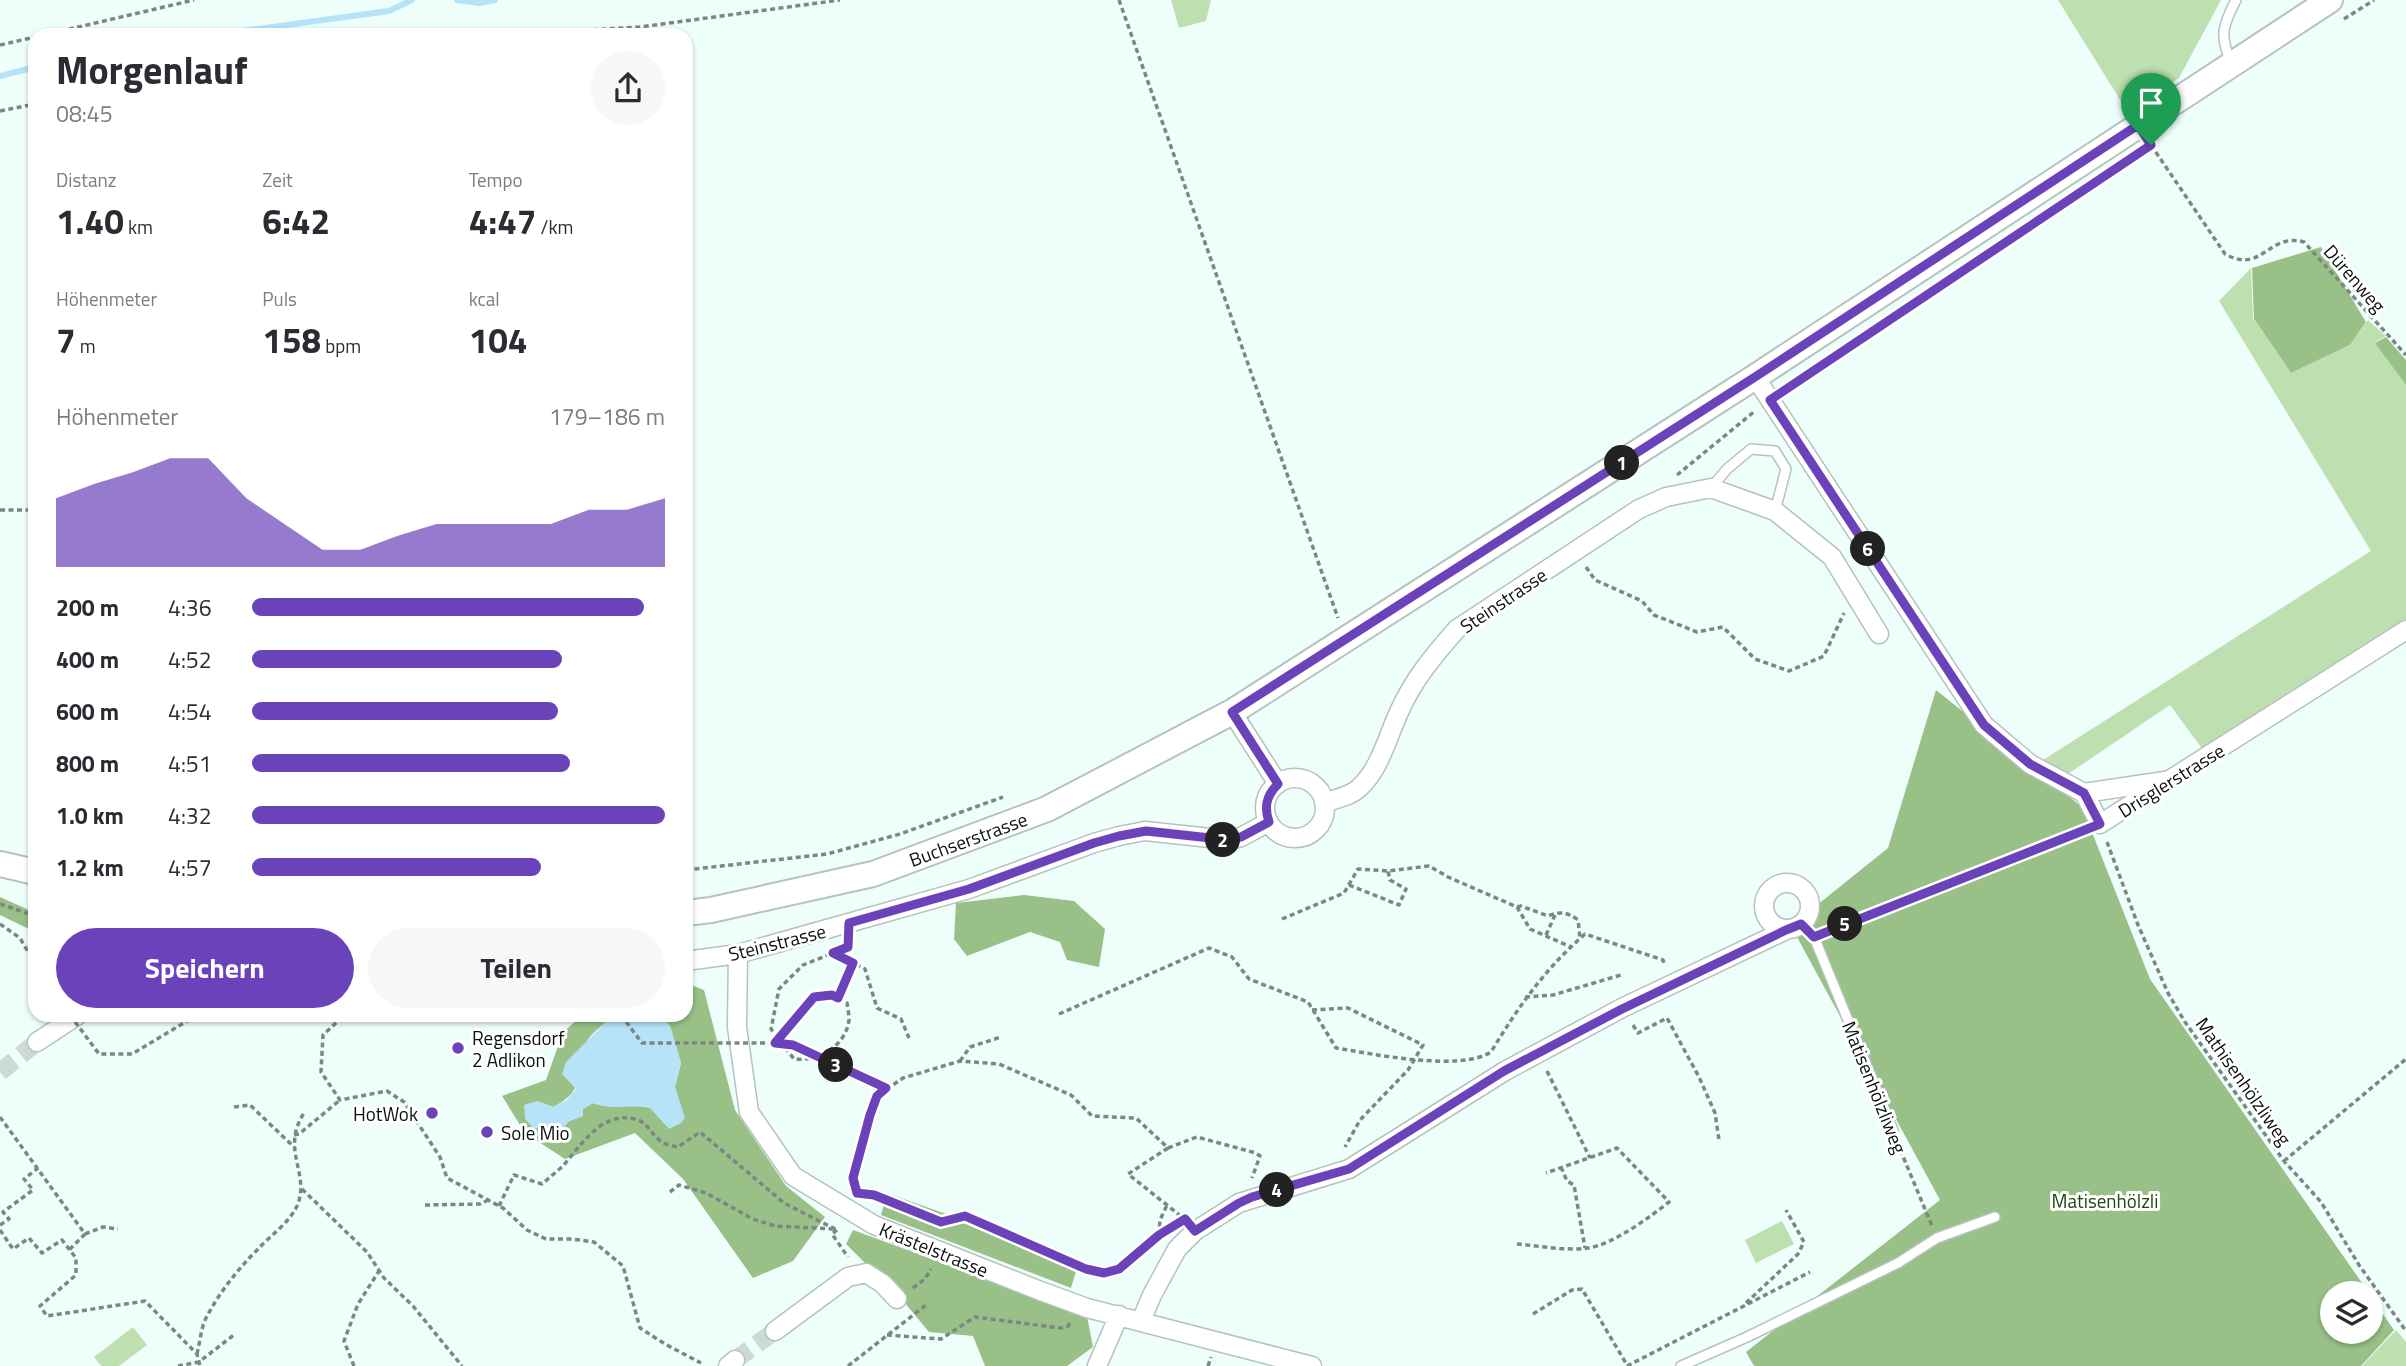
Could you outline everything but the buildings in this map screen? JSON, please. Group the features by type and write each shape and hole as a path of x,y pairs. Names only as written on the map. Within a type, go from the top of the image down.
{"main road":[{"name":"Buchserstrasse","path":"693,912 885,870 1047,809 1232,712 1755,377 2145,135 2231,64 2335,11"},
{"path":"0,864 28,870"}],"street":[{"path":"1755,377 1984,725 2030,764 2084,793 2171,780"},
{"path":"1711,488 1774,511 1832,557 1879,634"},
{"name":"Steinstrasse","path":"1324,803 1357,790 1376,768 1415,681 1457,629 1639,509 1666,498 1711,488"},
{"name":"Drisglerstrasse","path":"2084,793 2100,824 2406,630"},
{"path":"1232,712 1278,784"},
{"path":"1295,778 1310,782 1322,795 1324,803 1320,823 1305,836 1295,838 1284,836 1269,822 1265,812 1270,791 1278,784 1295,778"},
{"name":"Steinstrasse","path":"693,960 738,954 969,889 1119,836 1146,831 1229,840 1241,837 1269,822"},
{"path":"1141,1321 1177,1249 1195,1231 1239,1203 1349,1169 1504,1071 1622,1009 1786,930"},
{"name":"Krästelstrasse","path":"738,954 737,1027 749,1112 793,1176 865,1221 941,1253 1083,1306 1312,1366"},
{"path":"37,1042 67,1022"},
{"path":"775,1331 848,1277 866,1273 883,1284 897,1299"},
{"path":"1097,1366 1119,1315"}],"lane":[{"path":"2231,64 2223,45 2224,24 2236,0"},
{"path":"1711,488 1727,469 1751,449 1775,450 1786,469 1774,511"},
{"name":"Matisenhölzliweg","path":"1814,937 1893,1130"},
{"path":"1681,1366 1887,1268 1937,1238 1995,1217"}],"path":[{"path":"74,28 194,0"},
{"path":"624,28 840,0"},
{"path":"1119,0 1336,612"},
{"path":"2335,11 2374,0"},
{"path":"0,46 28,39"},
{"path":"0,111 28,105"},
{"path":"2140,152 2145,135"},
{"name":"Dürenweg","path":"2145,135 2225,254 2245,261 2255,258 2282,241 2292,239 2304,242 2406,355"},
{"path":"1669,482 1770,400 1918,300"},
{"path":"0,510 28,510"},
{"path":"1582,561 1595,580 1643,601 1654,615 1697,632 1723,627 1755,659 1789,671 1824,656 1853,592"},
{"path":"693,869 827,854 900,835 1003,797"},
{"path":"1814,937 2100,824"},
{"name":"Mathisenhölzliweg","path":"2100,824 2138,925 2168,993 2185,1022 2284,1161 2321,1202 2359,1265 2406,1331"},
{"path":"1282,919 1345,893 1357,869 1388,871 1429,866 1517,907 1548,916 1565,913 1578,919 1580,938"},
{"path":"1349,885 1399,905 1406,889 1390,880 1388,871"},
{"path":"0,904 28,914"},
{"path":"1517,907 1530,929 1571,947"},
{"path":"1546,936 1556,913"},
{"path":"775,1043 814,997 832,995 847,1003 849,1021 843,1039 827,1052 807,1061 794,1059 771,1029 779,989 803,965 848,947 849,923"},
{"path":"0,924 20,938 28,952"},
{"path":"1059,1014 1209,948 1232,957 1249,979 1308,1002 1336,1048 1424,1061 1483,1056 1491,1052 1525,998 1585,934 1663,960 1671,985"},
{"path":"833,953 865,969 877,1007 901,1019 909,1038"},
{"path":"838,998 853,963"},
{"path":"1525,998 1553,995 1621,975"},
{"path":"1312,1010 1348,1008 1423,1045 1408,1070 1360,1120 1341,1154 1338,1172"},
{"path":"1622,1009 1638,1033 1667,1018 1715,1113 1719,1140"},
{"path":"75,1022 99,1054 132,1054 185,1022"},
{"path":"337,1022 323,1035 320,1072 340,1100"},
{"path":"626,1022 642,1043 793,1045 886,1088"},
{"path":"960,1061 970,1047 1001,1037"},
{"path":"1538,1054 1590,1158"},
{"path":"2284,1161 2406,1059"},
{"path":"1168,1148 1136,1118 1092,1116 1071,1095 999,1064 960,1061 903,1078 877,1096 853,1178 857,1193 874,1195 941,1222 965,1216 1086,1269 1104,1273 1119,1269 1168,1230"},
{"path":"294,1135 299,1134 340,1100 387,1091 404,1102 440,1157 447,1178 499,1206 527,1230 546,1239 594,1242 623,1266 640,1328 701,1363"},
{"path":"234,1107 250,1105 294,1147"},
{"path":"197,1354 205,1320 228,1283 297,1207 301,1188 294,1135 304,1113"},
{"path":"0,1117 85,1234"},
{"path":"499,1206 514,1175 542,1184 597,1127 621,1118 634,1118 643,1122 662,1143 678,1147 700,1132 784,1203 837,1230"},
{"name":"Matisenhölzliweg","path":"1893,1130 1937,1238"},
{"path":"1176,1224 1185,1219 1128,1174 1168,1148 1197,1138 1256,1153 1260,1156 1249,1186 1252,1197"},
{"path":"1517,1244 1591,1248 1641,1224 1668,1202 1617,1148 1546,1173"},
{"path":"1561,1167 1567,1181 1574,1185 1585,1248"},
{"path":"38,1168 24,1180 33,1190 3,1212 9,1219 1,1231 13,1249 29,1238 42,1252 62,1240 76,1258 76,1275 40,1306 47,1316 145,1301 197,1354 200,1364"},
{"path":"670,1192 680,1185 706,1193 753,1219 775,1226 837,1230"},
{"path":"301,1188 367,1252 384,1278 413,1306 462,1366"},
{"path":"425,1205 480,1204 488,1200"},
{"path":"1159,1235 1160,1220 1167,1205"},
{"path":"1741,1307 1798,1254 1804,1242 1786,1210"},
{"path":"841,1222 832,1234 848,1255"},
{"path":"69,1250 85,1234 103,1227 118,1229"},
{"path":"897,1299 925,1279 941,1253"},
{"path":"354,1366 344,1341 358,1304 379,1271"},
{"path":"1532,1314 1572,1290 1582,1289 1627,1366 1810,1272"},
{"path":"848,1366 926,1305"},
{"path":"887,1335 941,1339 975,1317 1060,1328 1068,1325 1083,1306"},
{"path":"178,1366 200,1364 235,1334"}],"green space":[{"path":"1171,0 1211,0 1206,21 1179,28"},
{"path":"2058,0 2221,0 2179,78 2127,111"},
{"path":"2321,247 2366,322 2350,345 2291,373 2254,319 2252,268"},
{"path":"2251,268 2253,318 2291,373 2350,345 2368,320 2386,336 2375,342 2406,385 2406,624 2206,754 2170,705 2065,776 2043,760 2371,551 2219,301"},
{"path":"2386,337 2406,360 2406,385 2375,343"},
{"name":"Matisenhölzli","path":"1936,690 2082,807 2150,979 2361,1281 2320,1281 2320,1344 2381,1344 2361,1366 1754,1366 1746,1352 1940,1200 1791,926 1888,848"},
{"path":"1024,895 1074,901 1105,929 1099,967 1067,960 1060,942 1030,932 967,956 954,939 956,903"},
{"path":"0,897 28,910 28,929 0,915"},
{"path":"693,986 704,990 735,1110 786,1186 825,1217 793,1261 753,1278 683,1179 635,1133 565,1159 525,1133 502,1096 546,1080 563,1032 575,1022 605,1022 586,1043 576,1087 564,1101 553,1107 537,1101 533,1128 562,1129 569,1121 583,1116 583,1109 593,1103 649,1108 684,1118 675,1087 681,1063 670,1026 666,1022 693,1022"},
{"path":"887,1193 1079,1261 1071,1288 881,1215"},
{"path":"1782,1221 1794,1244 1756,1263 1745,1240"},
{"path":"853,1230 1087,1316 1093,1347 1067,1366 985,1366 973,1336 929,1332 904,1302 846,1244"},
{"name":"Matisenhölzli","path":"2383,1314 2394,1330 2383,1342"},
{"path":"133,1327 147,1345 119,1366 101,1366 94,1357"},
{"path":"2396,1330 2406,1342 2406,1366 2362,1366"}],"water":[{"path":"606,1022 666,1022 670,1026 681,1063 675,1087 685,1118 669,1129 649,1107 613,1107 593,1103 583,1109 583,1116 569,1121 562,1129 533,1128 525,1119 524,1105 537,1101 553,1107 567,1100 576,1089 562,1074 566,1062"}],"waterway":[{"path":"264,28 389,11 412,0"},
{"path":"457,0 479,3 495,0"},
{"path":"0,76 28,69"}],"tunnel":[{"path":"0,1072 37,1042"},
{"path":"735,1360 775,1331"}],"place":[{"name":"Regensdorf 2 Adlikon","path":"458,1048"},
{"name":"HotWok","path":"432,1113"},
{"name":"Sole Mio","path":"487,1132"}],"route":[{"path":"2138,125 2151,145 1770,400 1984,725 2030,764 2084,793 2100,824 1814,937 1801,924 1786,930 1622,1009 1504,1071 1349,1169 1252,1197 1195,1231 1185,1219 1159,1235 1119,1269 1104,1273 1086,1269 965,1216 941,1222 874,1195 857,1193 853,1178 870,1115 877,1096 886,1088 793,1045 775,1043 814,997 832,995 838,998 853,963 833,953 848,947 849,923 969,889 1119,836 1146,831 1229,840 1241,837 1269,822 1265,812 1266,802 1270,791 1278,784 1232,712 1487,551 2138,125"}]}
